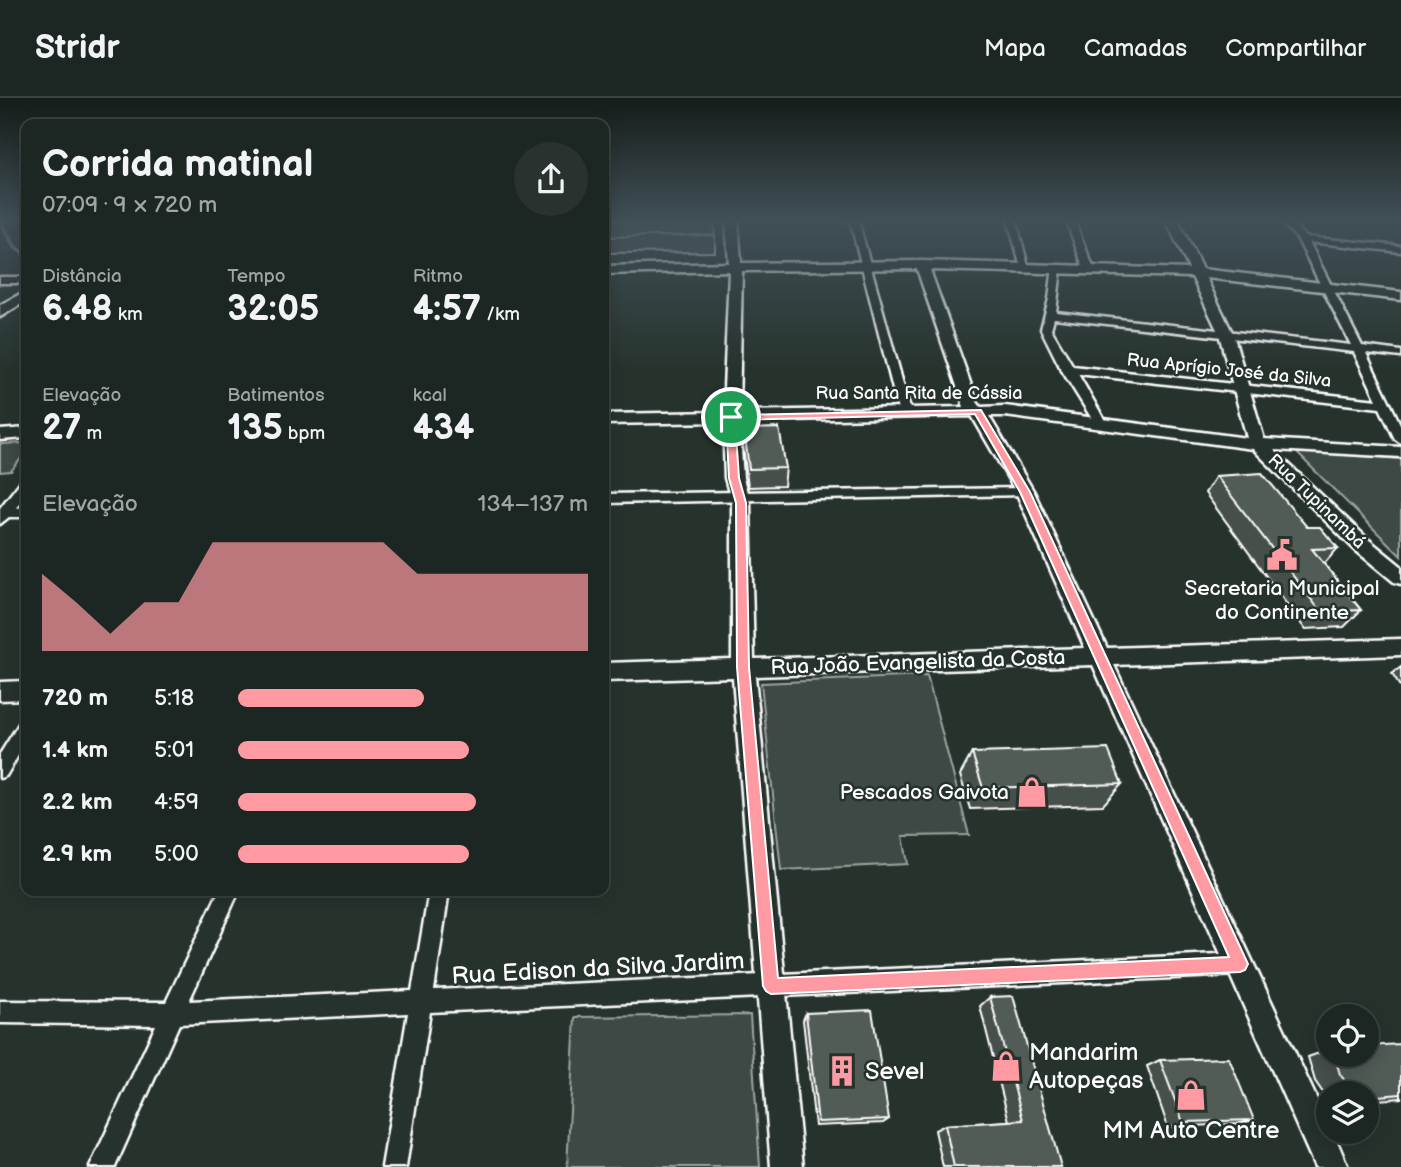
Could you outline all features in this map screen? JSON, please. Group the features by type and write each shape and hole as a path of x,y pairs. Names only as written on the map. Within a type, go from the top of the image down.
{"main road":[{"path":"0,312 21,298"}],"street":[{"path":"735,270 731,417 737,497 741,503 743,667 787,1167"},
{"path":"868,270 905,413"},
{"path":"924,270 969,403 978,412 1025,492 1332,1167"},
{"path":"1056,270 1054,299 1046,330 1101,424"},
{"path":"1112,270 1198,273 1401,296"},
{"name":"Rua Tupinambá","path":"1196,270 1226,334 1257,443 1360,544 1401,577"},
{"path":"1319,270 1401,439"},
{"path":"0,281 21,280"},
{"path":"1048,314 1401,354"},
{"name":"Rua Aprígio José da Silva","path":"1067,369 1386,405"},
{"name":"Rua Santa Rita de Cássia","path":"609,419 1023,412 1257,443 1401,452"},
{"path":"0,435 21,433"},
{"path":"2,515 21,490"},
{"path":"609,499 1025,492"},
{"path":"2,515 21,513"},
{"name":"Rua João Evangelista da Costa","path":"609,672 1401,647"},
{"path":"0,691 21,690"},
{"path":"0,770 21,735"},
{"path":"102,1167 227,896"},
{"path":"394,1167 438,896"},
{"name":"Rua Edison da Silva Jardim","path":"0,1012 172,1013 1240,964"}],"shaded area":[{"path":"21,443 21,458 11,471 0,472 0,444"},
{"path":"1299,451 1401,459 1401,556 1298,454"},
{"path":"927,676 969,835 903,836 908,864 781,870 761,683"},
{"path":"750,1015 760,1167 567,1167 575,1017"}],"building":[{"path":"779,428 786,468 749,469 744,429"},
{"path":"1262,473 1307,527 1320,527 1338,548 1312,549 1361,610 1321,612 1216,476"},
{"path":"1108,749 1122,784 983,788 972,753"},
{"name":"Mandarim Autopeças","path":"1013,996 1061,1167 954,1167 945,1125 1023,1120 990,997"},
{"name":"Sevel","path":"872,1010 889,1119 818,1122 806,1013"},
{"path":"1401,1044 1401,1094 1379,1096 1379,1081 1345,1081 1340,1074 1338,1067 1379,1067 1379,1045"},
{"name":"MM Auto Centre","path":"1229,1058 1254,1120 1183,1122 1160,1060"}],"place":[{"name":"Secretaria Municipal do Continente","path":"1282,555"},
{"name":"Pescados Gaivota","path":"1032,792"},
{"name":"Mandarim Autopeças","path":"1006,1066"},
{"name":"Sevel","path":"842,1071"},
{"name":"MM Auto Centre","path":"1191,1095"}],"route":[{"path":"978,412 1025,492 1240,964 771,986 743,667 741,503 737,497 734,478 731,417 978,412"}]}
